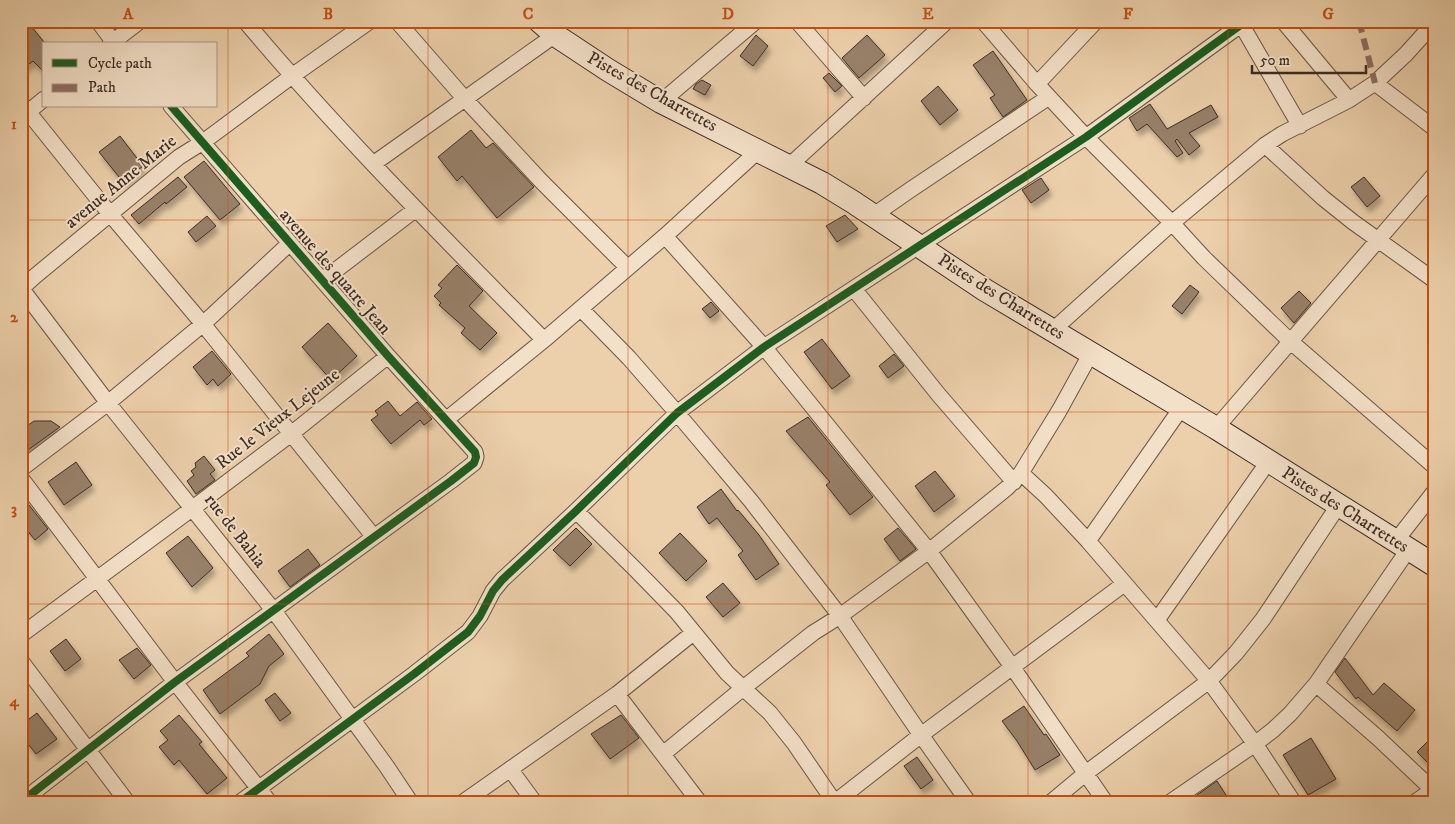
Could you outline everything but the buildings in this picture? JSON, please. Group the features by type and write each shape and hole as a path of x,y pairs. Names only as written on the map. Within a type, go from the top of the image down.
{"main road":[{"name":"Pistes des Charrettes","path":"547,28 608,70 662,102 822,183 874,215 985,290 1182,407 1434,566"}],"street":[{"path":"98,21 112,42"},
{"path":"114,42 140,21"},
{"path":"245,21 292,76 373,164 544,340"},
{"name":"avenue Anne Marie","path":"21,289 179,157 370,21"},
{"path":"397,21 464,98 542,182 628,268"},
{"path":"662,102 756,21"},
{"path":"796,21 864,98"},
{"path":"790,166 822,134 947,21"},
{"path":"983,21 1049,98 1204,258 1290,341 1434,466"},
{"path":"1037,84 1096,21"},
{"path":"1283,21 1349,100"},
{"path":"239,803 468,632 480,616 493,591 502,580 678,413 764,347 1086,137 1244,23 1300,126"},
{"path":"1053,330 1172,223 1265,145 1349,100 1375,83 1406,54 1434,23"},
{"path":"373,164 464,98 547,28"},
{"path":"1375,83 1434,128"},
{"path":"874,215 1049,98"},
{"path":"21,802 175,682 374,537 203,324 24,111 42,100"},
{"name":"avenue des quatre Jean","path":"173,108 388,356 475,452 474,463 374,537"},
{"path":"1265,145 1324,198 1434,280"},
{"path":"447,419 581,309 665,236 759,150"},
{"path":"1216,428 1434,175"},
{"path":"323,280 416,209"},
{"path":"665,236 764,347 929,551 1106,803"},
{"path":"21,469 108,402 203,324 290,244"},
{"name":"rue de Bahia","path":"21,289 274,611 411,803"},
{"path":"854,289 938,394 1017,478 1046,496 1157,620 1208,681 1255,744 1294,803"},
{"path":"581,309 629,358 678,413 751,501 840,616 969,803"},
{"path":"663,754 813,633 840,616 929,551 1017,478 1059,411 1091,353"},
{"name":"Rue le Vieux Lejeune","path":"21,635 291,434 388,356"},
{"path":"1088,541 1182,407"},
{"path":"1157,620 1268,462"},
{"path":"21,478 175,682 270,803"},
{"path":"1169,803 1273,730 1316,684 1434,492"},
{"path":"1050,803 1208,681 1236,653 1263,619 1338,506"},
{"path":"576,511 677,612 742,689 770,713 794,743 835,802 921,735 1124,584"},
{"path":"462,803 617,694 693,633"},
{"path":"21,662 128,803"},
{"path":"1316,684 1433,789 1414,803"},
{"path":"617,694 700,803"},
{"path":"510,769 535,803"}],"marked path":[{"path":"1359,21 1375,83"}],"cycle path":[{"path":"239,803 468,632 480,616 493,591 502,580 677,413 764,347 1086,137 1246,21"},
{"path":"21,802 175,682 451,481 474,463 476,457 475,452 388,356 173,108"}]}
